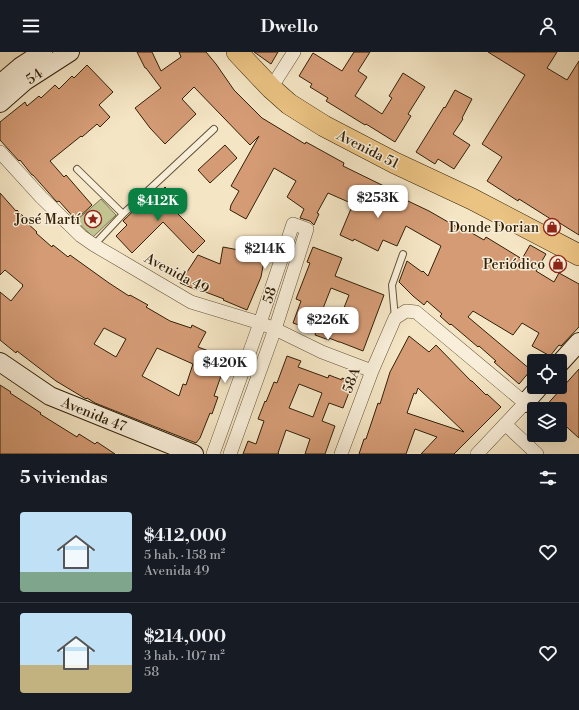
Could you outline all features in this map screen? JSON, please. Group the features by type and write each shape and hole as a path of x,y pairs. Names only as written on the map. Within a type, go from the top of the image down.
{"main road":[{"name":"Avenida 51","path":"237,52 271,88 290,104 324,126 395,163 472,199 579,255"}],"street":[{"name":"54","path":"0,84 20,67 43,52"},
{"name":"54","path":"0,103 25,81 70,52"},
{"path":"271,88 294,52"},
{"name":"Avenida 49","path":"0,152 41,197 81,236 94,245 191,302 260,323 322,352 372,371"},
{"name":"58","path":"213,454 260,323 293,224 306,229 275,329 230,454"},
{"path":"395,318 406,312 416,312 525,403"},
{"name":"58A","path":"341,454 372,371 395,318"},
{"path":"567,356 579,342"},
{"name":"Avenida 47","path":"0,362 50,396 194,454"},
{"path":"477,454 533,394"},
{"path":"504,424 537,454"}],"lane":[{"path":"94,245 123,214 214,129"},
{"path":"77,169 123,214"},
{"path":"395,318 392,285 402,254"}],"green space":[{"path":"101,199 116,215 93,237 76,221"}],"building":[{"path":"137,52 152,52 161,71 181,57 179,52 206,52 234,90 262,118 305,144 306,142 344,163 343,166 388,188 385,194 406,205 408,201 484,240 486,237 522,259 530,245 546,254 536,271 554,282 559,273 579,284 579,327 561,346 559,345 552,354 546,354 532,346 539,333 522,323 513,335 473,311 468,317 527,367 527,375 519,384 494,362 496,361 479,346 478,347 440,316 442,314 427,301 424,305 399,282 407,261 428,276 441,246 406,226 397,246 383,240 378,251 354,239 353,241 340,235 353,204 328,193 317,213 319,214 314,225 310,221 300,218 304,209 287,197 296,181 274,168 246,219 230,210 231,205 239,191 231,186 259,136 250,145 194,87 182,99 196,114 165,144 150,128 135,108 161,88 145,68"},
{"path":"254,52 278,52 271,64"},
{"path":"354,52 370,52 358,71 367,77 355,96 382,114 392,98 389,96 403,73 425,87 408,114 411,116 395,142 326,101 328,98 310,87 312,84 299,76 313,53 342,71"},
{"path":"488,52 557,52 547,68 567,80 579,61 579,235 519,199 518,201 487,181 502,157 482,144 525,75"},
{"path":"87,65 113,92 99,105 110,117 100,127 97,124 50,161 64,177 66,175 92,205 76,220 59,201 56,201 20,160 19,161 0,140 0,122 25,102 27,106 39,96 41,98 55,85 59,89 72,76 74,78"},
{"path":"455,90 472,99 462,118 463,119 453,134 470,145 454,169 438,159 435,164 416,152"},
{"path":"225,145 237,158 210,183 198,170"},
{"path":"165,187 185,207 178,214 205,241 193,253 163,222 132,253 116,236 127,225 123,221 151,194 154,198"},
{"path":"0,193 16,211 17,210 27,220 26,222 37,232 36,233 52,247 53,245 68,257 70,255 109,283 129,296 130,295 148,305 146,307 170,321 191,328 192,325 206,332 198,347 230,359 225,374 222,373 214,396 218,397 212,414 210,413 200,438 196,443 95,403 87,398 86,399 56,381 0,340 0,292 11,301 23,285 5,270 0,275","holes":["104,328 126,339 116,357 94,344","157,348 193,364 186,385 183,384 179,396 142,376"]},
{"path":"223,247 265,255 261,277 247,310 223,300 224,299 180,283 198,255 220,264"},
{"path":"313,247 342,258 335,276 384,295 363,351 329,338 329,340 315,335 316,331 293,323 301,301 296,299 310,263 307,262","holes":["331,288 349,295 340,318 322,311"]},
{"path":"409,336 429,352 436,345 471,381 501,407 454,454 421,454 437,437 415,429 406,454 359,454 364,439 366,439 378,403 380,404 390,372","holes":["418,388 464,432 407,413 414,393 416,394"]},
{"path":"287,356 301,361 298,367 328,378 329,375 353,382 343,408 329,403 322,421 335,426 325,454 305,454 310,439 286,430 278,453 279,454 243,454 248,441 256,444 264,421 258,419 274,382 277,383","holes":["299,384 322,393 313,417 289,408"]},
{"path":"579,369 579,438 567,427 567,402 549,402 556,394 567,394 567,382"},
{"path":"0,385 41,413 40,414 77,437 79,434 95,444 97,442 115,454 0,454"}],"place":[{"name":"José Martí","path":"93,219"},
{"name":"Donde Dorian","path":"552,227"},
{"name":"Periódico","path":"558,264"}]}
